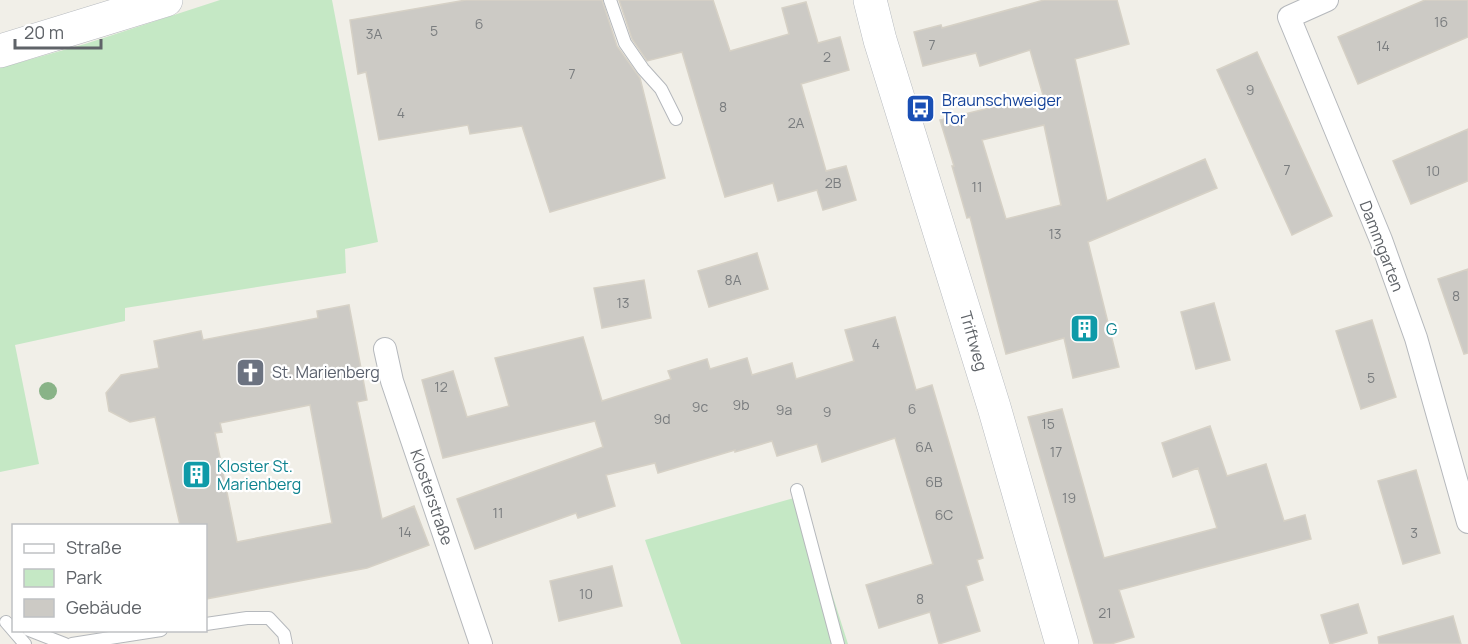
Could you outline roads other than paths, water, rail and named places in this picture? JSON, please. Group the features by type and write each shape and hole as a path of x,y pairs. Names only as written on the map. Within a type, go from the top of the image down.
{"main road":[{"path":"0,51 166,0"},
{"name":"Triftweg","path":"857,0 880,40"},
{"name":"Triftweg","path":"870,0 880,40 994,407 1062,644"}],"street":[{"name":"Dammgarten","path":"1327,0 1289,17 1381,240 1416,338 1468,522"},
{"name":"Klosterstraße","path":"384,349 392,381 481,644"}],"lane":[{"path":"610,0 625,44 661,89 676,119"},
{"path":"797,490 838,644"},
{"path":"207,624 247,618 269,618 284,634 286,644"},
{"path":"15,632 25,644"},
{"path":"34,632 65,644"},
{"path":"72,644 148,632"}],"place":[{"name":"Braunschweiger Tor","path":"921,109"},
{"name":"G","path":"1085,329"},
{"name":"St. Marienberg","path":"251,372"},
{"name":"Kloster St. Marienberg","path":"196,475"}]}
